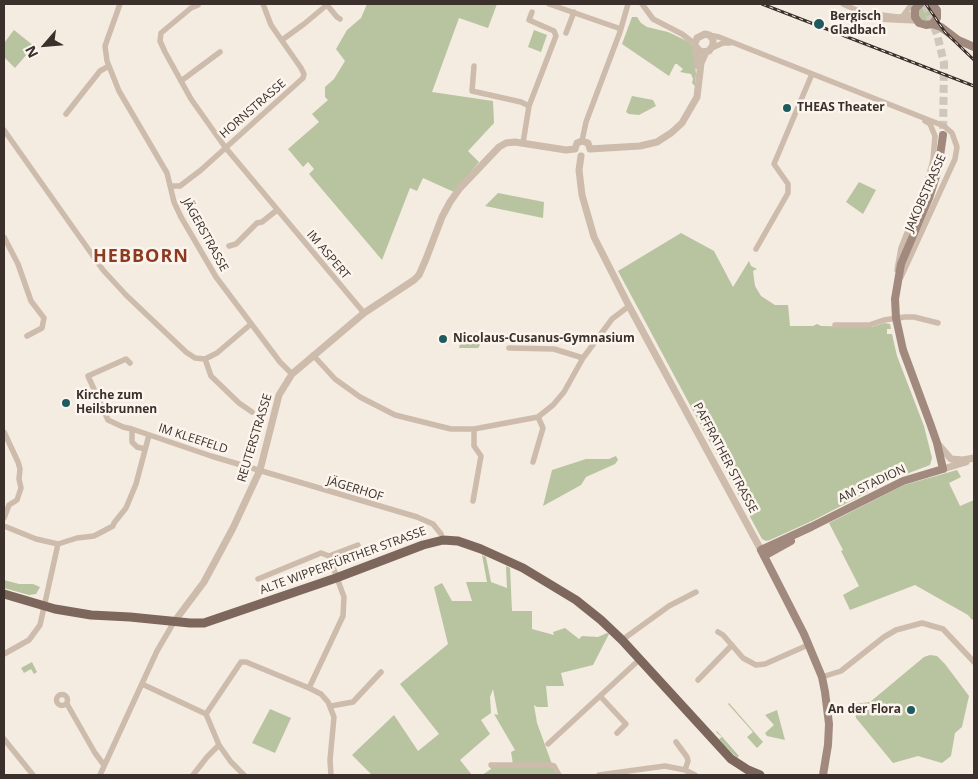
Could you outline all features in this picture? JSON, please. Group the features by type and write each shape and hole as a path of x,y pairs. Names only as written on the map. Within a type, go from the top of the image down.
{"main road":[{"path":"920,4 914,8 917,21 926,25 932,24 941,27 958,40 974,47"},
{"path":"932,4 936,7 942,21 966,43"},
{"path":"932,24 938,15"},
{"path":"895,293 901,264 929,198 938,170 943,136"},
{"name":"JAKOBSTRASSE","path":"895,293 896,318 906,358 937,443 943,469"},
{"name":"AM STADION","path":"763,553 903,481 943,469"},
{"name":"AM STADION","path":"763,553 783,546 803,535 811,527"},
{"name":"ALTE WIPPERFÜRTHER STRASSE","path":"4,594 56,610 91,615 196,623 210,621 336,578 422,545 443,540 458,541 481,549 522,568 576,600 622,640 731,759 746,773 760,775"},
{"path":"776,578 774,558 776,552 783,546"},
{"name":"PAFFRATHER STRASSE","path":"763,553 822,677 826,692 829,724 823,775"}],"street":[{"name":"JÄGERSTRASSE","path":"120,4 105,46 109,66 120,91 167,173 174,202 216,277 280,362 292,374"},
{"name":"HORNSTRASSE","path":"171,186 180,186 200,170 303,78 304,74 301,68 271,25 263,4"},
{"path":"282,40 327,4 337,17 340,18"},
{"path":"549,4 622,29"},
{"path":"582,141 586,122 622,29 628,4"},
{"name":"JAKOBSTRASSE","path":"642,4 652,19 696,45 699,50 709,50"},
{"path":"843,4 882,20 917,21"},
{"name":"IM ASPERT","path":"198,5 191,8 161,33 160,42 181,81 191,99 225,147 364,313"},
{"path":"865,13 901,17 912,14 914,8"},
{"path":"523,143 529,106 556,36 554,31 528,20 532,12"},
{"path":"566,33 574,12"},
{"name":"JAKOBSTRASSE","path":"672,30 698,36 703,34 709,35 735,44 948,128 956,140 955,159 895,293"},
{"path":"590,149 640,146 658,142 682,123 697,97 702,60 709,50 713,39 709,35"},
{"path":"698,36 696,45 700,77"},
{"path":"709,50 723,43 735,44"},
{"path":"181,81 220,52"},
{"path":"66,114 100,71 109,66"},
{"path":"474,66 472,91 520,102 529,106"},
{"path":"756,250 788,193 788,184 774,164 812,74"},
{"name":"JAKOBSTRASSE","path":"895,293 897,268 902,248 927,182 933,160 935,136 930,124 922,118"},
{"path":"4,130 103,270 126,295 186,352 195,358 205,359 217,354 251,324"},
{"path":"582,141 588,143 590,149 588,154 581,156 575,150 577,143 582,141"},
{"name":"REUTERSTRASSE","path":"100,775 142,684 174,622 204,582 234,528 260,470 279,395 292,374 364,313 406,286 419,274 442,217 455,195 500,147 506,143 523,143 575,150"},
{"name":"PAFFRATHER STRASSE","path":"581,156 582,195 592,232 629,306 763,553"},
{"path":"229,246 236,244 257,223 262,222 277,210"},
{"path":"4,237 18,264 31,301 44,318 42,328 27,336"},
{"path":"313,355 335,379 360,397 395,415 451,428 474,429 538,416 553,406 564,392 583,358 612,319 629,306"},
{"path":"834,325 869,325 896,318 914,317 938,323"},
{"path":"509,348 554,349 569,352 583,358"},
{"name":"IM KLEEFELD","path":"130,363 126,359 88,376 108,420 123,427 260,470"},
{"path":"205,359 211,376 239,404 252,412"},
{"path":"532,462 542,428 538,416"},
{"name":"IM KLEEFELD","path":"132,429 132,442 145,449 149,435"},
{"path":"474,429 474,446 481,456 474,501"},
{"path":"4,432 18,462 21,488 17,500 9,506 4,518"},
{"path":"937,443 951,459 963,460 974,458"},
{"path":"4,526 36,539 58,544 77,538 94,536 113,526 126,508 136,484 145,449"},
{"name":"AM STADION","path":"943,469 974,458"},
{"name":"JÄGERHOF","path":"260,470 426,521 432,524 441,534"},
{"path":"4,654 29,640 36,633 40,624 58,544"},
{"path":"258,579 321,553 329,556 358,545"},
{"path":"309,688 343,616 344,597 329,556"},
{"path":"622,640 669,606 696,592"},
{"path":"822,677 842,671 884,637 896,630 922,622 943,629 974,662"},
{"path":"718,632 751,664 760,665 808,645"},
{"path":"698,680 732,646"},
{"path":"548,744 640,660"},
{"path":"206,714 241,662 246,662 309,688 320,694 331,706 334,717 330,760 331,775"},
{"path":"331,706 353,702 381,672"},
{"path":"142,684 206,714 219,745 230,762 244,775"},
{"path":"600,696 626,724 618,733"},
{"path":"67,704 104,765"},
{"path":"4,739 33,775"},
{"path":"676,742 687,757 688,761 685,770"},
{"path":"193,775 207,756 219,745"},
{"path":"491,765 550,765 554,766 560,775"},
{"path":"599,775 660,766 685,770 695,775"}],"green space":[{"path":"367,4 497,4 488,28 459,18 432,92 493,101 494,123 468,151 479,162 454,192 423,178 417,191 410,188 382,260 309,174 314,169 308,162 303,167 288,149 319,122 312,114 328,100 325,97 325,87 334,79 345,61 336,49 347,30 361,18"},
{"path":"926,6 934,14 926,22 918,14"},
{"path":"632,17 637,17 647,27 668,32 689,42 694,56 695,86 692,83 691,74 680,72 683,69 677,64 675,64 669,76 622,44"},
{"path":"14,30 34,46 15,68 4,57 4,43"},
{"path":"534,30 547,35 541,52 528,47"},
{"path":"632,96 653,100 656,106 639,115 629,114 626,112"},
{"path":"859,182 876,190 863,214 846,202"},
{"path":"498,193 544,202 543,218 485,206"},
{"path":"681,233 714,251 733,287 749,261 751,266 757,269 753,271 755,286 761,296 775,305 788,305 790,326 813,326 817,324 821,326 872,327 884,323 890,324 891,329 887,329 887,334 892,334 897,356 924,426 932,458 930,465 893,479 814,520 770,540 762,539 618,271"},
{"path":"463,341 480,345 478,348 459,348 460,343"},
{"path":"616,456 618,460 615,464 586,477 581,485 543,506 552,470 586,459 609,459"},
{"path":"957,470 961,477 949,483 960,506 974,500 974,617 972,620 968,615 915,585 850,610 843,595 859,586 829,523 904,485"},
{"path":"482,555 486,557 491,582 507,588 506,566 510,568 512,611 532,611 532,629 554,635 553,632 565,628 579,639 582,636 598,637 609,634 593,665 561,673 564,686 546,686 548,707 537,707 534,705 537,723 553,767 559,775 482,775 491,769 489,765 513,764 511,752 515,750 494,714 498,715 493,689 490,697 491,713 481,720 490,734 460,760 472,775 372,775 352,755 394,715 418,751 439,734 400,684 448,644 434,587 442,583 452,601 472,601 466,582 487,582"},
{"path":"4,580 19,584 33,584 40,587 36,594 29,595 4,588"},
{"name":"An der Flora","path":"930,655 937,656 945,664 969,696 962,727 955,733 951,756 942,763 918,756 893,763 856,718 854,704 870,702 924,657"},
{"path":"32,662 37,672 34,674 31,669 24,673 21,668"},
{"path":"729,703 763,742 757,748 747,737 753,732"},
{"path":"270,709 291,718 275,753 252,743"},
{"path":"777,710 785,740 767,736 765,733 774,725 765,715"},
{"path":"717,731 739,756 737,758 719,739 722,737"}],"tunnel":[{"path":"925,4 937,34 944,63 943,135"}],"railway":[{"path":"762,4 974,86"},
{"path":"926,4 945,32 974,60"}],"place":[{"name":"Bergisch Gladbach","path":"819,24"},
{"name":"THEAS Theater","path":"787,108"},
{"name":"Nicolaus-Cusanus-Gymnasium","path":"443,339"},
{"name":"Kirche zum Heilsbrunnen","path":"66,403"},
{"name":"An der Flora","path":"911,710"}],"district":[{"name":"HEBBORN","path":"141,257"}]}
